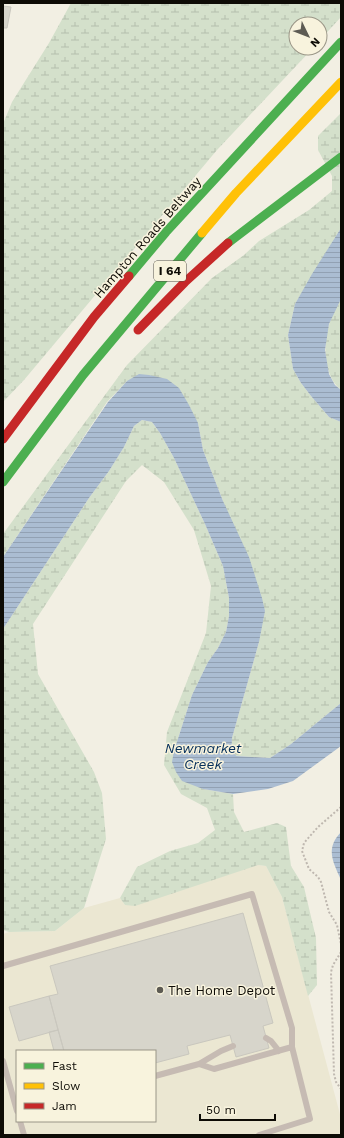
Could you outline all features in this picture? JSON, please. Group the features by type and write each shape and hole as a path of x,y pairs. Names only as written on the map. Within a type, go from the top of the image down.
{"highway":[{"path":"322,61 341,37"},
{"name":"I 64","path":"322,61 341,42"},
{"name":"Hampton Roads Beltway","path":"3,439 94,317 166,232 322,61"},
{"name":"I 64","path":"3,482 83,375 199,236 236,193 341,82"},
{"path":"133,336 164,302 212,257 260,218 341,157"},
{"path":"11,470 55,428"}],"lane":[{"path":"3,966 252,894 292,1028 292,1047 310,1119 264,1134"},
{"path":"266,1038 271,1041 279,1051"},
{"path":"156,1076 199,1064 233,1046"},
{"path":"199,1064 214,1069 292,1047"},
{"path":"3,1061 16,1107"},
{"path":"20,1122 24,1135"}],"path":[{"path":"341,807 310,836 304,843 302,850 309,869 321,882 330,912 337,925 341,944"},
{"path":"341,952 333,965 331,972 334,1074 336,1082 341,1089"}],"shaded area":[{"path":"258,865 266,866 282,897 341,1118 341,1135 3,1135 3,934 9,932 55,931 84,908 120,898 125,905"}],"green space":[{"path":"71,3 341,3 341,17 328,31 328,16 288,16 288,56 305,56 217,150 24,380 3,402 3,124 12,102 49,43"},
{"path":"341,113 341,228 295,304 288,335 293,369 301,383 329,417 341,422 341,703 291,744 270,758 237,756 232,750 232,738 259,642 223,501 203,450 198,423 127,381 107,402 3,557 3,534 127,365 212,278 244,255 259,241 309,210 332,191 332,176 318,150 318,136"},
{"path":"341,299 341,390 335,384 331,376 325,351 330,322"},
{"path":"142,420 152,422 174,458 223,566 229,598 229,616 226,632 218,648 208,662 192,695 174,751 203,789 233,794 234,812 244,832 277,823 286,827 291,866 304,887 316,938 317,985 308,996 282,897 266,866 258,865 135,906 125,905 120,898 137,867 170,851 198,843 215,830 207,808 181,794 164,765 167,732 206,633 211,586 194,530 164,482 142,465 126,481 33,624 38,674 94,772 102,793 106,839 84,908 55,931 9,932 3,930 3,629 89,498 109,471 124,447 134,426"}],"water":[{"path":"341,228 341,299 329,324 325,350 329,374 335,385 341,390 341,422 329,417 301,383 293,369 288,335 295,304"},
{"name":"Newmarket Creek","path":"139,374 167,379 179,388 189,405 198,423 203,450 223,501 249,557 262,598 265,611 259,642 232,738 233,752 237,756 270,758 291,744 341,703 341,746 293,781 268,789 233,794 203,789 182,781 172,762 174,751 192,695 208,662 218,648 226,632 229,616 229,598 223,566 205,524 174,458 152,422 142,420 134,426 124,447 109,471 89,498 3,629 3,557 108,402 127,381"},
{"path":"341,832 341,880 333,861 332,850 336,838"}],"building":[{"path":"3,6 11,7 7,28 3,28"},
{"name":"The Home Depot","path":"243,913 273,1023 263,1026 269,1048 236,1057 230,1035 187,1046 189,1054 156,1063 156,1050 64,1050 49,996 58,994 50,966"},
{"path":"49,996 58,1030 19,1041 9,1007"},
{"path":"58,1030 64,1050 54,1050 49,1032"}],"traffic: fast":[{"path":"129,276 166,232 341,42"},
{"path":"228,243 341,157"},
{"path":"3,482 83,375 202,233"}],"traffic: slow":[{"path":"202,233 236,193 341,82"}],"traffic: jam":[{"path":"138,330 185,282 228,243"},
{"path":"3,439 94,317 129,276"}],"place":[{"name":"The Home Depot","path":"160,990"}]}
